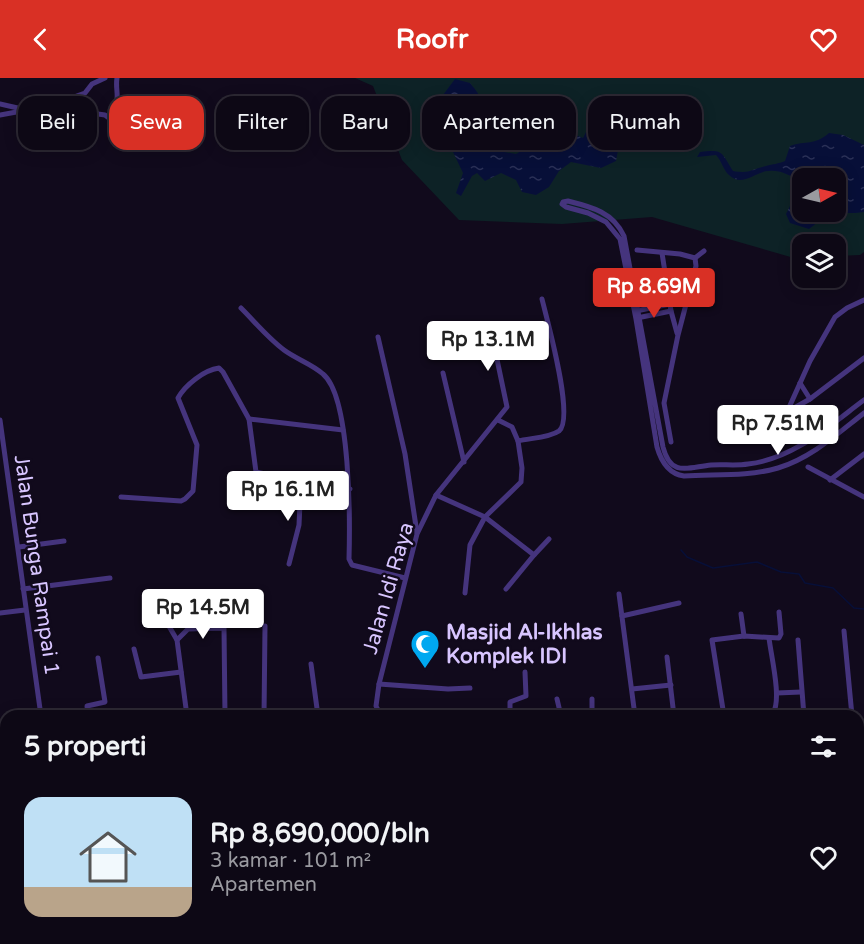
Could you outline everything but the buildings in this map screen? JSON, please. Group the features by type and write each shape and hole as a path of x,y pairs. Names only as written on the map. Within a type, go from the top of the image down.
{"street":[{"path":"77,96 85,93 92,84 105,78"},
{"path":"117,78 118,96"},
{"path":"0,104 18,108"},
{"path":"0,115 18,112"},
{"path":"636,311 626,240 621,230 613,219 600,210 568,201 563,202 562,204 566,207 598,217 617,233 621,245 636,311 638,318 657,447 665,465 679,476 738,475 764,471 794,462 824,445 864,412"},
{"path":"638,250 680,254 695,258"},
{"path":"695,258 704,251"},
{"path":"662,253 671,311 678,335"},
{"path":"671,442 664,403 678,335 696,266 695,258"},
{"path":"518,441 560,430 566,412 542,299"},
{"path":"787,412 835,317 864,300"},
{"path":"636,311 670,304"},
{"path":"241,308 284,350 324,374 336,394 350,489 349,559 352,565 405,578"},
{"path":"638,318 671,311"},
{"path":"465,593 470,545 485,517 521,482 522,468 518,441 512,427 498,420 507,407 507,403 490,326"},
{"path":"378,337 405,454 417,534"},
{"path":"753,429 810,399 864,358"},
{"path":"121,497 181,501 190,496 194,487 197,445 178,398 187,385 212,369 222,369 249,419 256,472 301,482 350,489"},
{"path":"443,373 464,462"},
{"path":"648,375 667,458 682,470 709,465 747,465 784,455 807,442 864,400"},
{"path":"800,383 810,399"},
{"path":"249,419 343,430"},
{"name":"Jalan Bunga Rampai 1","path":"0,420 2,449 40,710"},
{"name":"Jalan Idi Raya","path":"378,710 376,706 379,684 417,534 436,495 498,420"},
{"path":"830,480 864,454"},
{"path":"709,465 710,474"},
{"path":"808,467 864,497"},
{"path":"289,564 299,525 301,482"},
{"path":"436,495 485,517 534,555"},
{"path":"506,589 549,539"},
{"path":"18,547 64,541"},
{"path":"23,589 110,578"},
{"path":"619,594 634,710"},
{"path":"622,616 679,603"},
{"path":"159,609 177,640 186,710"},
{"path":"0,613 25,610"},
{"path":"723,710 712,640 744,636 779,638 781,634 779,612"},
{"path":"741,614 744,636"},
{"path":"264,710 265,626"},
{"path":"177,640 188,628 224,628 225,710"},
{"path":"844,631 851,710"},
{"path":"769,638 777,693 776,710"},
{"path":"798,640 803,710"},
{"path":"135,649 141,677 181,672"},
{"path":"667,657 673,710"},
{"path":"87,710 87,706 105,702 98,658"},
{"path":"311,664 317,710"},
{"path":"510,710 510,702 525,697 525,672"},
{"path":"379,684 447,689 470,688"},
{"path":"632,689 671,685"},
{"path":"777,693 801,692"},
{"path":"557,699 560,710"},
{"path":"592,699 592,710"},
{"path":"864,828 864,836"}],"green space":[{"path":"355,78 864,78 864,252 860,255 846,256 846,234 792,234 792,257 652,217 562,224 459,220 402,160 398,150 410,150 410,96 377,96 373,86"}],"water":[{"path":"455,79 470,83 479,96 442,96"},
{"path":"586,132 588,132 588,150 618,150 616,161 601,168 571,162 559,171 549,187 536,195 522,192 516,180 501,173 485,181 477,173 472,176 461,196 456,193 463,173 453,150 493,150 516,154 524,150 576,150 576,135 583,138"},
{"path":"829,133 843,135 864,145 864,212 846,213 846,168 792,168 792,177 773,171 739,180 727,173 716,155 697,157 700,152 718,152 724,156 733,171 747,172 785,161 790,146 814,141"},
{"path":"792,202 792,222 818,222 809,229 790,223 786,214"}],"waterway":[{"path":"681,550 687,557 713,568 757,562 781,572 799,574 805,583 833,588 854,608 864,609"}],"place":[{"name":"Masjid Al-Ikhlas Komplek IDI","path":"425,670"}]}
